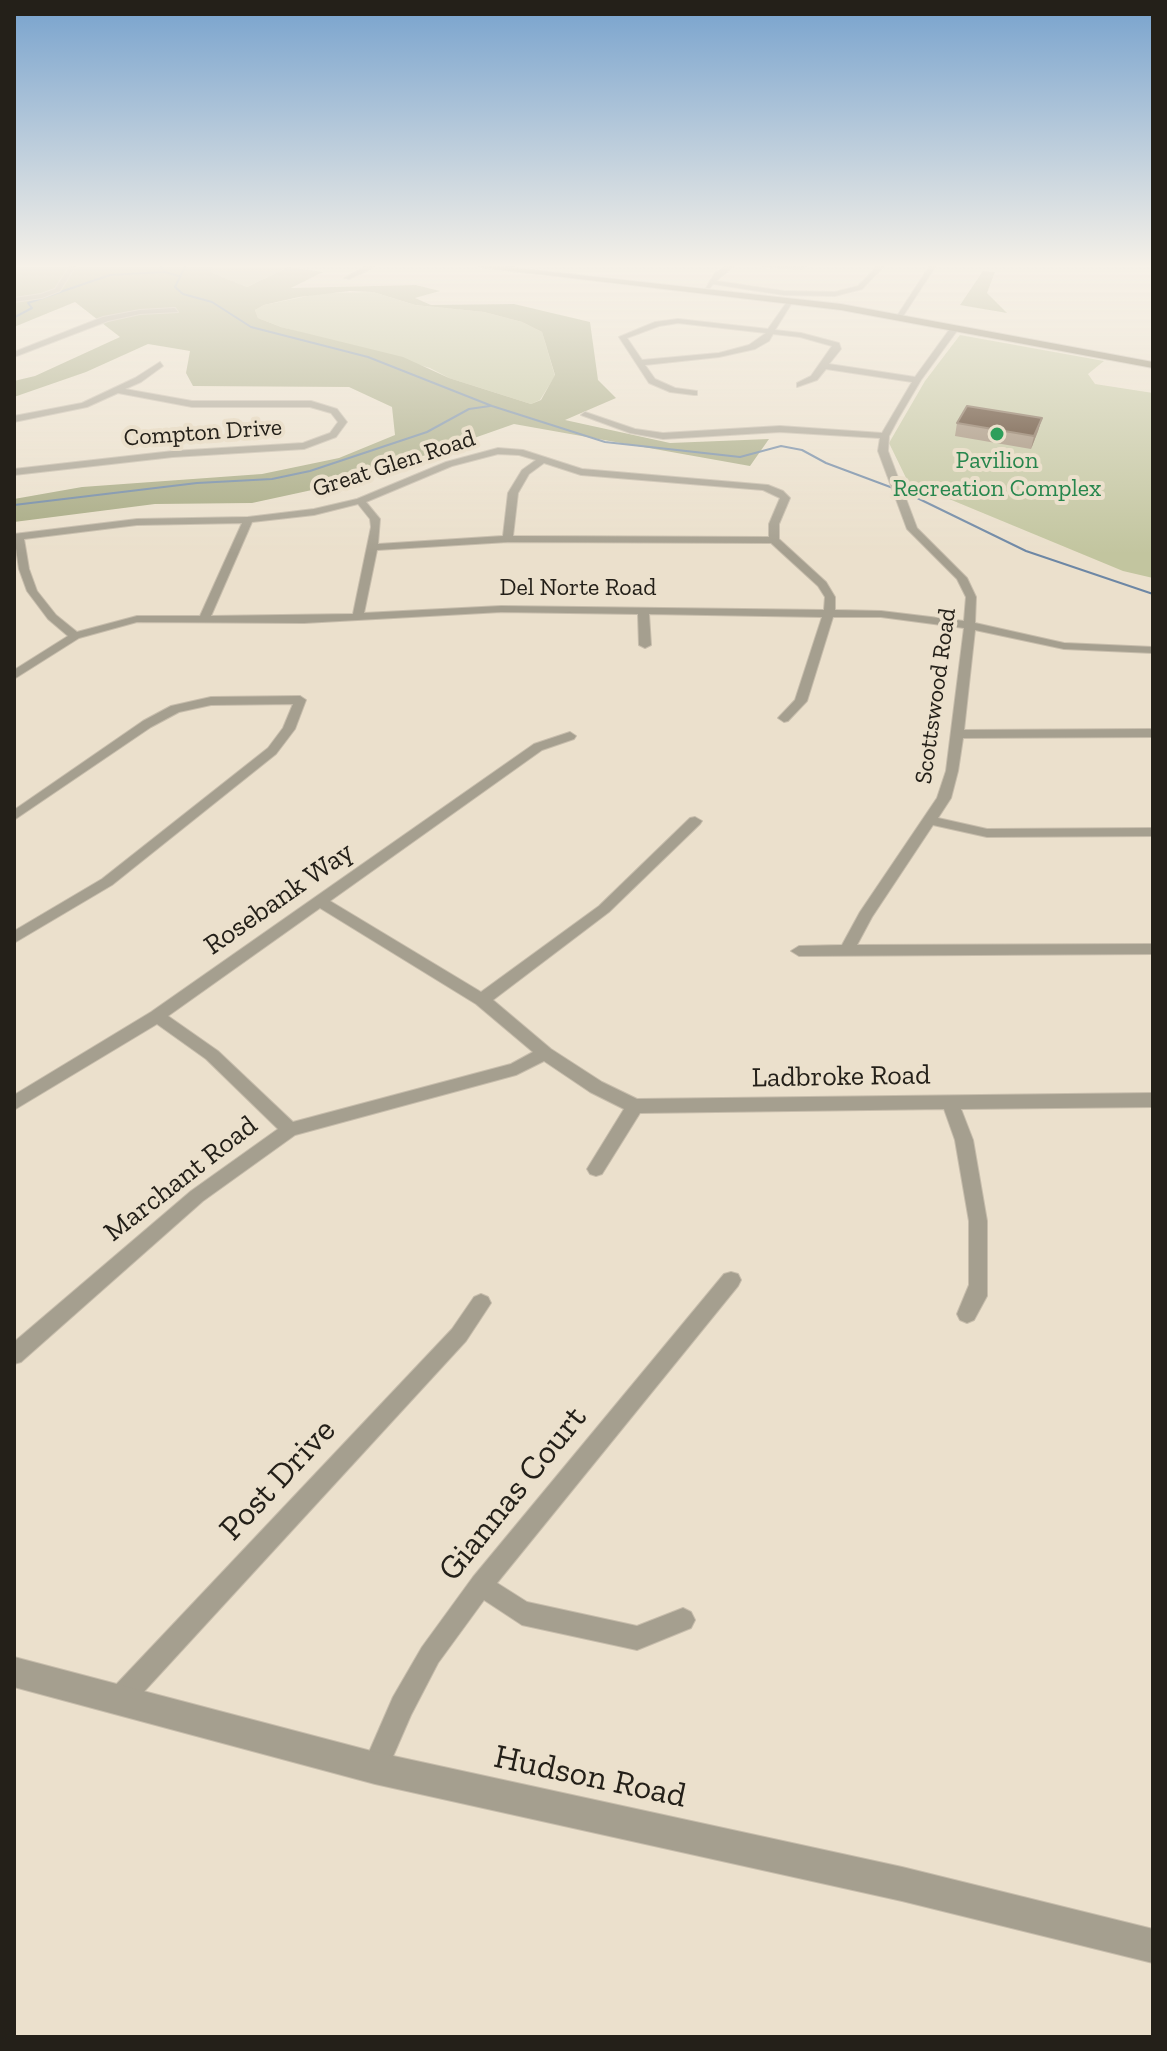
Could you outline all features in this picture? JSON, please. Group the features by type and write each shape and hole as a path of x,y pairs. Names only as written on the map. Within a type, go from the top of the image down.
{"street":[{"path":"640,363 656,384 694,393"},
{"path":"800,385 811,381 827,363"},
{"path":"585,415 633,431 663,436 780,429 885,436 930,363"},
{"path":"14,419 75,408 154,372 160,364"},
{"path":"824,366 917,380"},
{"name":"Compton Drive","path":"14,472 162,455 304,446 333,435 343,422 334,411 311,404 192,404 117,390"},
{"name":"Scottswood Road","path":"848,949 865,916 949,787 972,604 966,585 912,529 884,456 885,436"},
{"name":"Great Glen Road","path":"16,537 137,522 248,520 304,514 360,501 480,454 520,452 581,472 730,482 775,490 785,501 774,524 774,540"},
{"path":"508,539 513,493 525,472 542,460"},
{"path":"358,616 376,522 360,501"},
{"path":"205,617 248,520"},
{"path":"16,537 32,591 52,617 75,636"},
{"path":"371,547 508,539 774,540 822,584 830,597 829,612 801,701 784,718"},
{"name":"Del Norte Road","path":"14,675 75,636 137,619 205,617 304,620 501,609 902,615 970,625 1064,646 1153,650"},
{"path":"642,610 645,645"},
{"path":"14,816 147,724 175,709 211,701 300,700 289,729 272,751 107,882 14,938"},
{"path":"957,734 1153,733"},
{"name":"Rosebank Way","path":"14,1103 157,1016 538,747 570,736"},
{"path":"930,820 987,833 1153,832"},
{"path":"482,1000 604,909 695,821"},
{"name":"Ladbroke Road","path":"320,901 482,1000 545,1053 596,1087 635,1106 1153,1100"},
{"path":"799,951 1153,949"},
{"path":"157,1016 212,1055 290,1130"},
{"name":"Marchant Road","path":"14,1355 197,1196 290,1130 516,1069 545,1053"},
{"path":"950,1102 964,1140 978,1221 979,1285 967,1314"},
{"path":"596,1169 635,1106"},
{"name":"Giannas Court","path":"375,1768 402,1706 430,1655 481,1585 731,1280"},
{"name":"Post Drive","path":"119,1700 459,1335 481,1303"},
{"path":"481,1585 522,1613 637,1638 683,1620"},
{"name":"Hudson Road","path":"14,1672 375,1768 902,1884 1153,1946"}],"green space":[{"path":"64,363 107,363 14,397 14,381 35,376"},
{"path":"188,363 416,363 449,378 531,404 541,400 555,375 551,363 596,363 598,380 616,398 565,420 670,443 769,439 750,466 514,424 349,482 252,503 155,504 14,522 14,499 82,487 262,474 339,458 395,435 392,407 349,387 193,386 186,373"},
{"path":"411,363 551,363 555,376 540,400 531,404 449,378"},
{"path":"939,363 1102,363 1088,374 1095,384 1153,393 1153,578 1123,571 908,482 889,443"}],"building":[{"path":"967,406 1042,418 1034,436 957,423"}],"waterway":[{"path":"382,363 492,406 605,442 740,457 781,446 802,450 826,463 909,494 1026,551 1153,594"},
{"path":"14,505 197,483 272,479 310,471 427,432 469,409 490,406"}],"place":[{"name":"Pavilion Recreation Complex","path":"997,434"}]}
